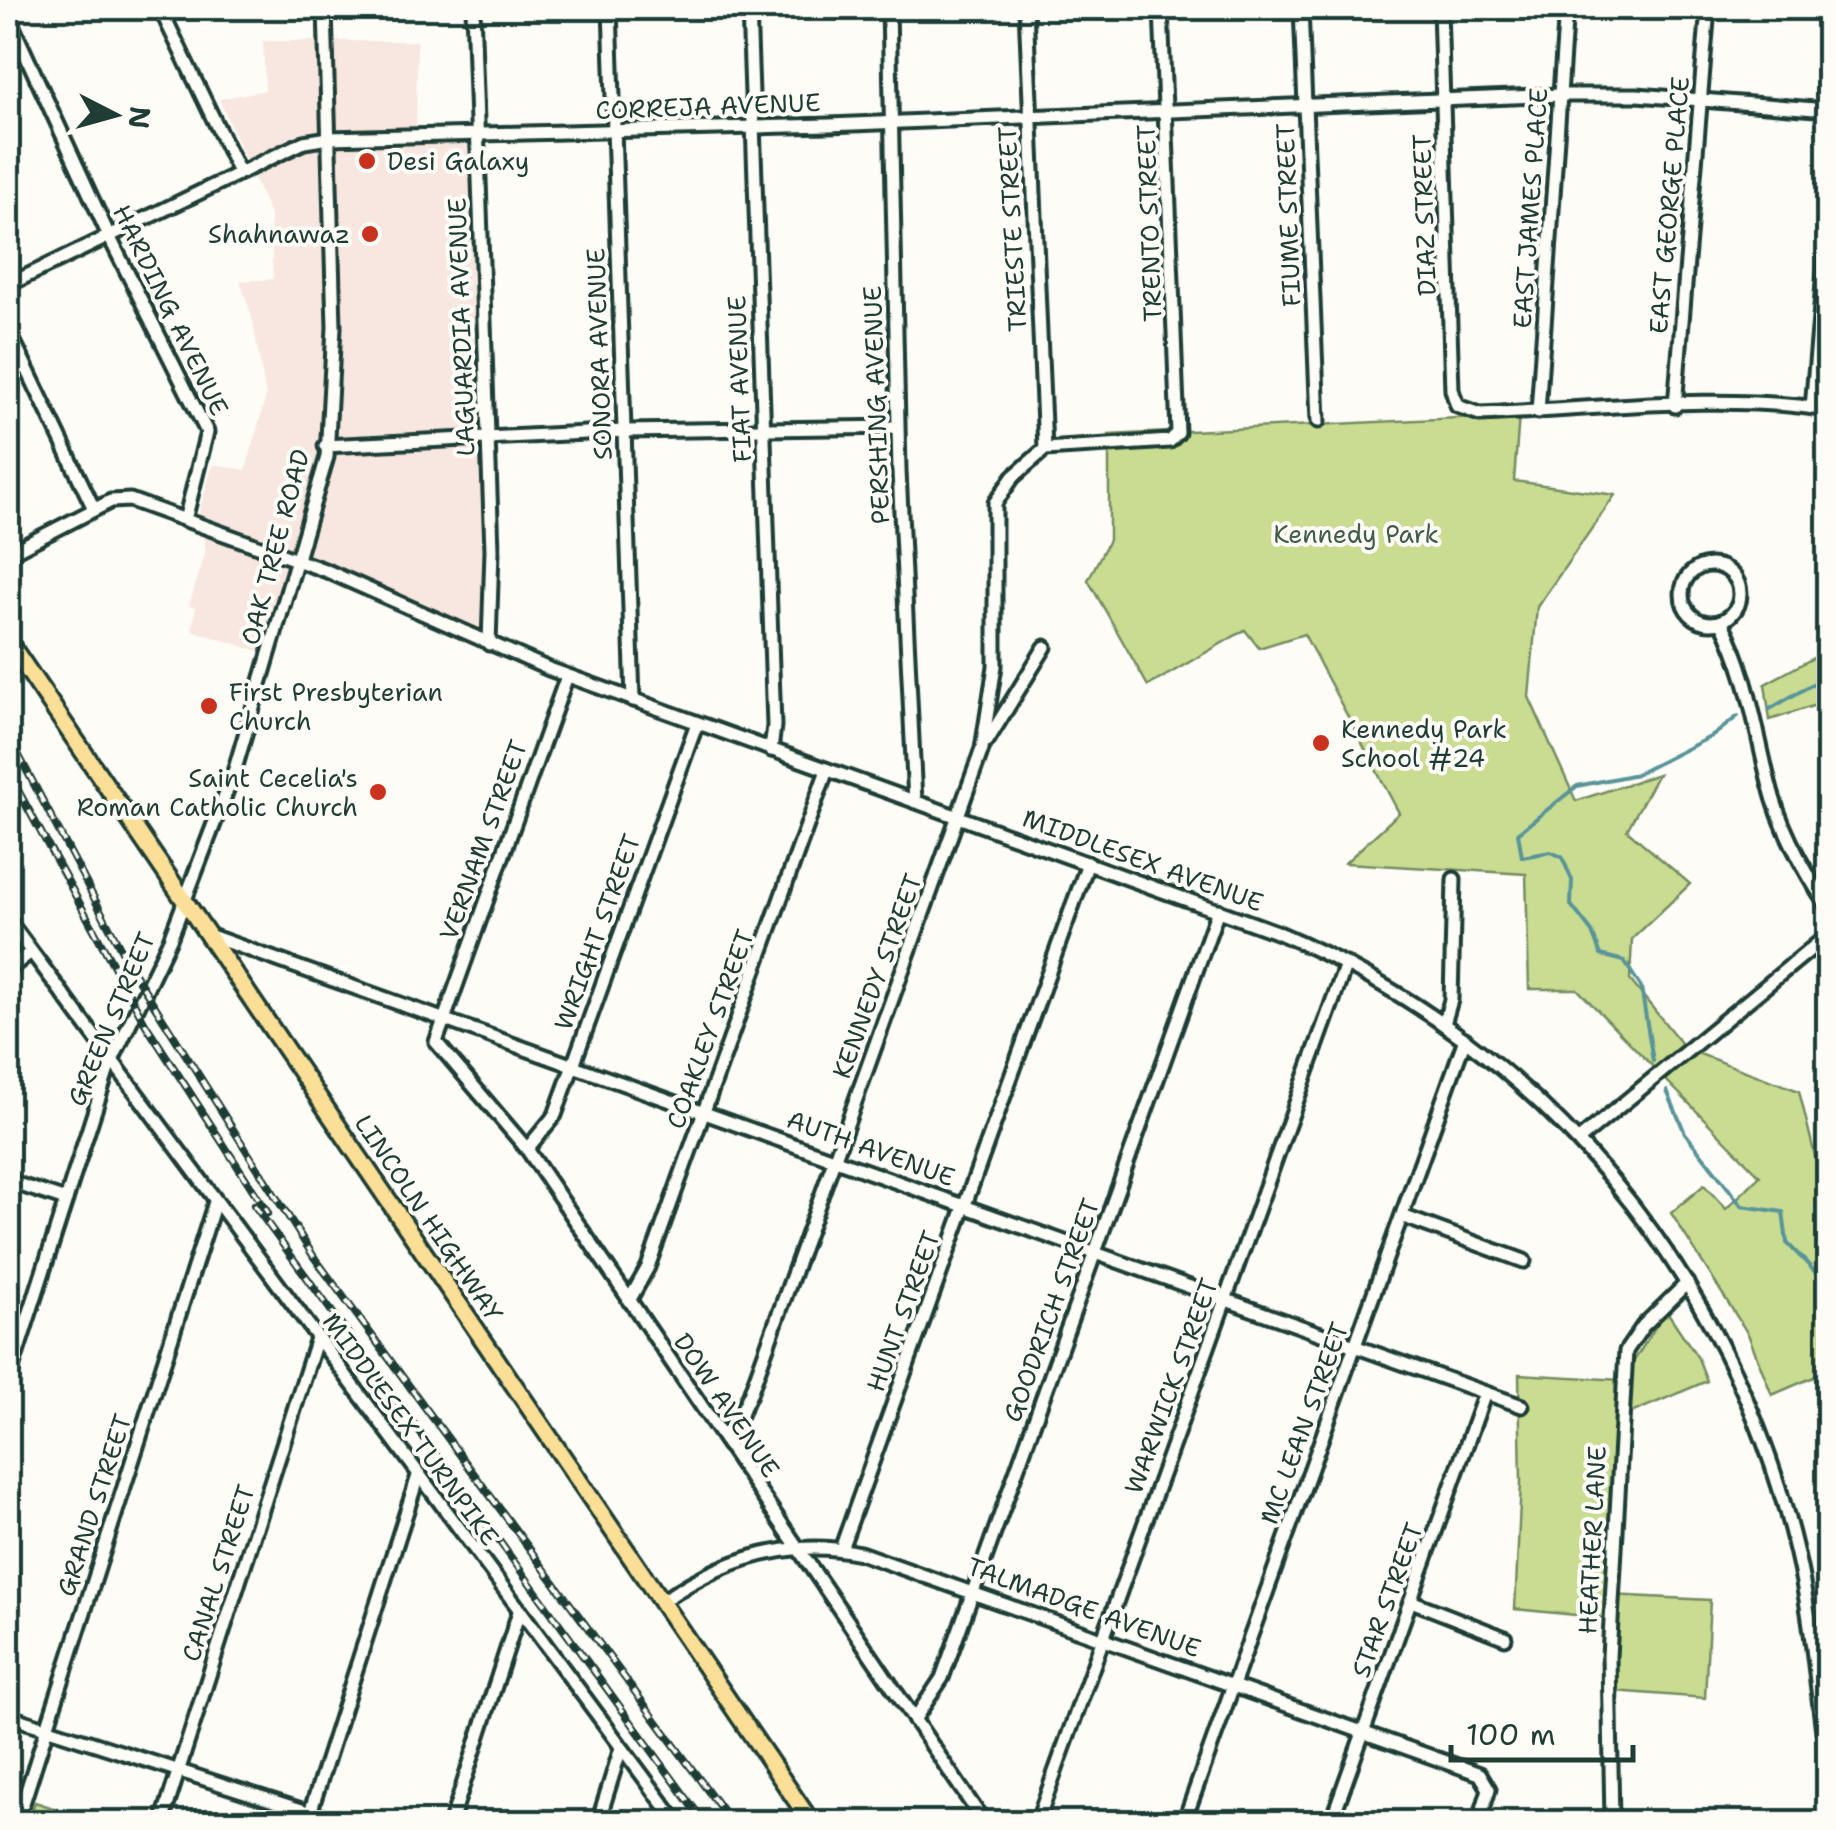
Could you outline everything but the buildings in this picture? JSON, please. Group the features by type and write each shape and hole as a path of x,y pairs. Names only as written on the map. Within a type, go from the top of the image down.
{"main road":[{"name":"LINCOLN HIGHWAY","path":"8,642 811,1822"}],"street":[{"path":"160,8 239,172"},
{"name":"OAK TREE ROAD","path":"184,904 235,769 327,457 334,328 325,8"},
{"name":"LAGUARDIA AVENUE","path":"473,8 493,625 489,644"},
{"name":"SONORA AVENUE","path":"610,8 633,700"},
{"name":"FIAT AVENUE","path":"749,8 774,726 771,750"},
{"name":"PERSHING AVENUE","path":"889,8 897,426 915,802"},
{"name":"TRIESTE STREET","path":"1026,8 1045,449"},
{"name":"TRENTO STREET","path":"1045,449 1176,437 1180,429 1161,8"},
{"name":"FIUME STREET","path":"1301,8 1318,420"},
{"name":"DIAZ STREET","path":"1440,8 1452,390 1457,406 1468,414 1538,412"},
{"name":"EAST JAMES PLACE","path":"1538,412 1566,8"},
{"name":"EAST GEORGE PLACE","path":"1675,406 1708,8"},
{"name":"HARDING AVENUE","path":"8,16 109,236 207,432 186,520"},
{"name":"CORREJA AVENUE","path":"8,285 304,142 328,138 1306,108 1561,95 1701,98 1828,110"},
{"path":"1812,408 1828,227"},
{"path":"8,329 94,509"},
{"path":"1538,412 1675,406 1828,410"},
{"path":"325,446 624,432 897,426"},
{"name":"KENNEDY STREET","path":"722,1437 746,1404 982,749 994,666 993,513 1013,476 1045,449"},
{"name":"MIDDLESEX AVENUE","path":"8,554 94,509 124,500 186,520 299,562 567,676 1218,910 1346,964 1444,1024 1580,1139 1687,1283 1731,1360 1770,1458 1797,1553 1828,1768"},
{"path":"1718,565 1738,584 1735,610 1721,622 1701,622 1686,610 1681,590 1698,566 1718,565"},
{"path":"1721,622 1748,686 1770,786 1786,831 1828,907"},
{"name":"KENNEDY STREET","path":"982,749 1046,647"},
{"name":"VERNAM STREET","path":"442,1019 567,676"},
{"name":"WRIGHT STREET","path":"527,1149 551,1124 696,723"},
{"name":"COAKLEY STREET","path":"629,1300 644,1277 827,770"},
{"name":"HUNT STREET","path":"841,1548 1088,863"},
{"path":"1444,1024 1451,1000 1454,878"},
{"name":"GREEN STREET","path":"9,1372 112,1060 184,904"},
{"name":"GOODRICH STREET","path":"914,1720 942,1678 1218,910"},
{"name":"MIDDLESEX TURNPIKE","path":"8,920 677,1822"},
{"name":"AUTH AVENUE","path":"205,934 1522,1406"},
{"path":"1580,1139 1828,935"},
{"path":"8,970 31,952"},
{"name":"WARWICK STREET","path":"1037,1822 1346,964"},
{"name":"DOW AVENUE","path":"442,1019 436,1037 438,1047 527,1149 984,1822"},
{"name":"MC LEAN STREET","path":"1184,1822 1465,1039"},
{"path":"8,1181 66,1200"},
{"name":"GRAND STREET","path":"17,1822 216,1202"},
{"path":"1402,1216 1524,1260"},
{"name":"HEATHER LANE","path":"1612,1822 1608,1657 1626,1352 1643,1326 1687,1283"},
{"name":"CANAL STREET","path":"162,1822 317,1338"},
{"name":"STAR STREET","path":"1331,1822 1485,1393"},
{"path":"310,1813 418,1476"},
{"name":"TALMADGE AVENUE","path":"661,1602 712,1570 796,1548 841,1548 973,1591 1480,1774 1488,1782 1478,1822"},
{"path":"1411,1601 1505,1638"},
{"path":"451,1822 519,1612"},
{"path":"8,1716 339,1822"},
{"path":"598,1822 621,1748"}],"shaded area":[{"path":"263,41 417,41 416,138 476,135 489,644 299,562 271,655 192,630 196,607 189,606 206,550 198,516 213,464 246,470 266,396 252,317 240,281 273,279 270,215 219,99 265,90"}],"green space":[{"name":"Kennedy Park","path":"1519,415 1514,481 1615,495 1537,607 1529,697 1576,801 1658,774 1627,830 1690,884 1632,939 1630,980 1686,1049 1799,1091 1828,1209 1828,1371 1772,1395 1748,1334 1671,1213 1704,1185 1726,1209 1760,1176 1577,989 1529,989 1526,874 1345,863 1399,813 1304,634 1259,648 1245,630 1148,686 1088,580 1109,540 1109,435"},
{"path":"1828,650 1828,701 1770,720 1765,684"},
{"path":"1666,1310 1698,1358 1707,1381 1619,1418 1609,1595 1710,1600 1705,1698 1601,1690 1607,1618 1515,1609 1521,1482 1519,1374 1622,1380"},
{"path":"35,1802 96,1822 28,1822"}],"waterway":[{"path":"1770,709 1828,675"},
{"path":"1653,1061 1641,987 1624,961 1601,955 1592,932 1571,905 1572,880 1562,857 1551,852 1522,857 1518,833 1577,786 1637,774 1714,735 1738,716"},
{"path":"1667,1091 1685,1133 1742,1206 1783,1212 1787,1243 1828,1285"}],"railway":[{"path":"8,735 132,970 314,1257 731,1822"},
{"path":"8,772 146,1025 268,1213"},
{"path":"254,1205 704,1822"}],"place":[{"name":"Desi Galaxy","path":"367,161"},
{"name":"Shahnawaz","path":"370,234"},
{"name":"First Presbyterian Church","path":"209,706"},
{"name":"Kennedy Park School #24","path":"1321,743"},
{"name":"Saint Cecelia's Roman Catholic Church","path":"378,792"}]}
